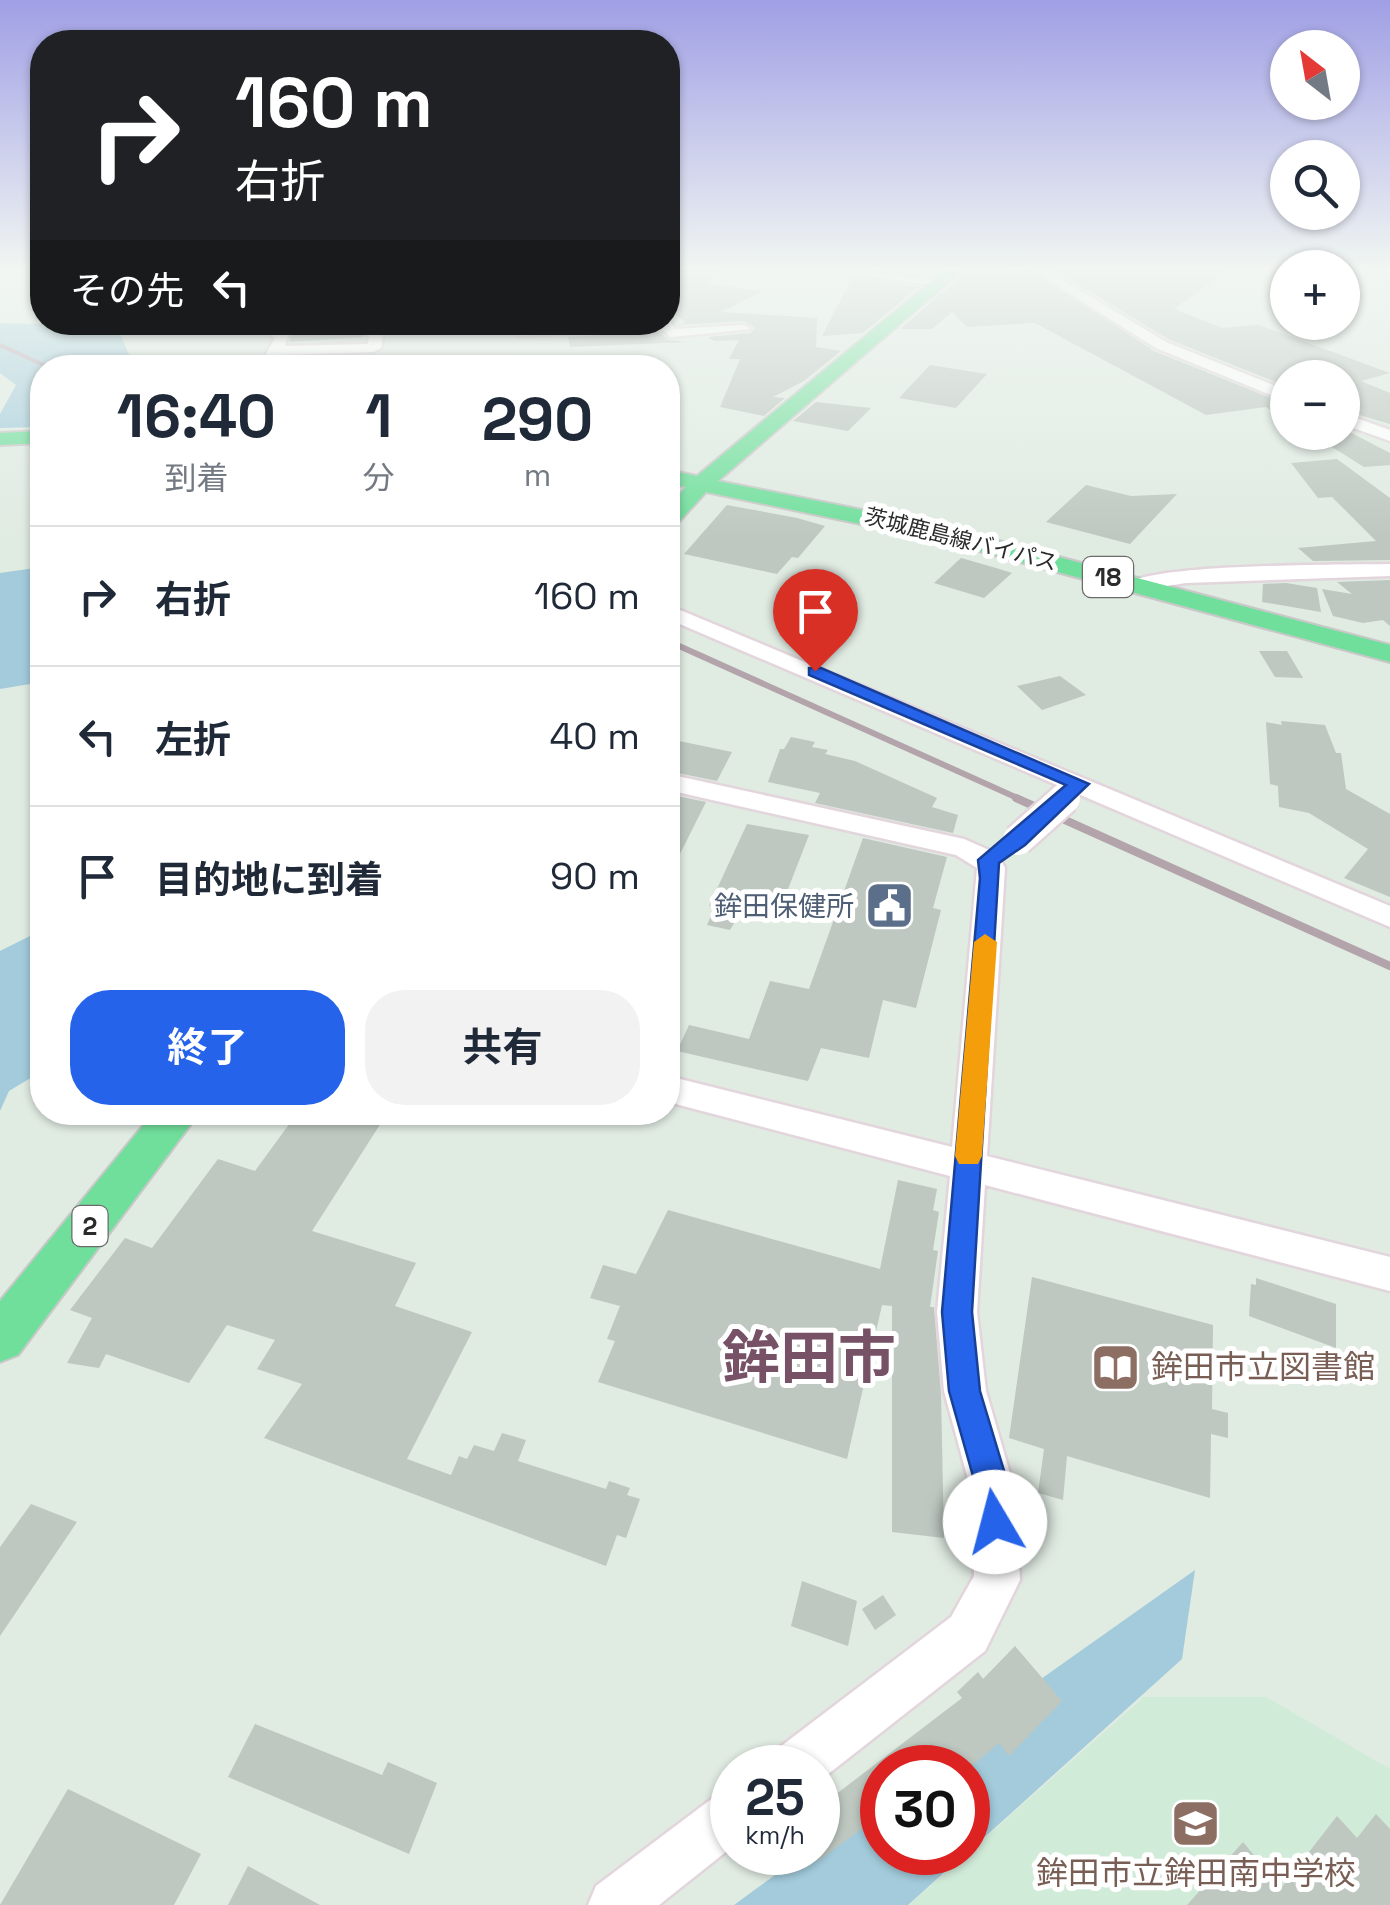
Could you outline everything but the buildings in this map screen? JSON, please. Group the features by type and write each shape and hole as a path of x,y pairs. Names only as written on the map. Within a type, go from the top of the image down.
{"main road":[{"path":"680,507 702,483 848,360"},
{"path":"0,439 30,438"},
{"name":"茨城鹿島線バイパス","path":"680,479 855,512 1390,654"},
{"name":"2","path":"0,1339 169,1125"}],"street":[{"path":"1196,360 1270,390"},
{"path":"1360,425 1390,436"},
{"path":"1135,584 1186,577 1390,570"},
{"path":"680,615 1072,791 1390,917"},
{"path":"680,785 964,848 988,860"},
{"path":"988,860 1018,840 1072,791"},
{"path":"824,1745 968,1634 997,1580 994,1494 965,1391 957,1312 990,878 988,860"},
{"path":"680,1092 1390,1274"},
{"path":"615,1905 710,1832"}],"shaded area":[{"path":"0,360 30,360 30,427 0,428 0,414 16,385 0,373"},
{"path":"30,569 30,684 0,689 0,573"},
{"path":"30,936 30,1078 9,1091 0,1111 0,951"},
{"path":"1195,1570 1182,1659 990,1832 990,1745 985,1745 1024,1691"},
{"name":"鉾田市立鉾田南中学校","path":"1144,1697 1266,1697 1390,1769 1390,1905 909,1905 943,1875 990,1875 990,1833"},
{"path":"860,1812 860,1875 941,1875 908,1905 734,1905 775,1875 840,1875 840,1826"}],"railway":[{"path":"680,646 1022,800"},
{"path":"1016,798 1390,966"}],"slow traffic":[{"path":"968,1156 985,942"}],"place":[{"name":"鉾田保健所","path":"889,906"},
{"name":"鉾田市立図書館","path":"1116,1367"},
{"name":"鉾田市立鉾田南中学校","path":"1196,1823"}],"district":[{"name":"鉾田市","path":"809,1358"}],"route":[{"path":"815,671 1079,784 1018,840 988,860 991,868 957,1312 965,1391 994,1494 995,1522"}]}
